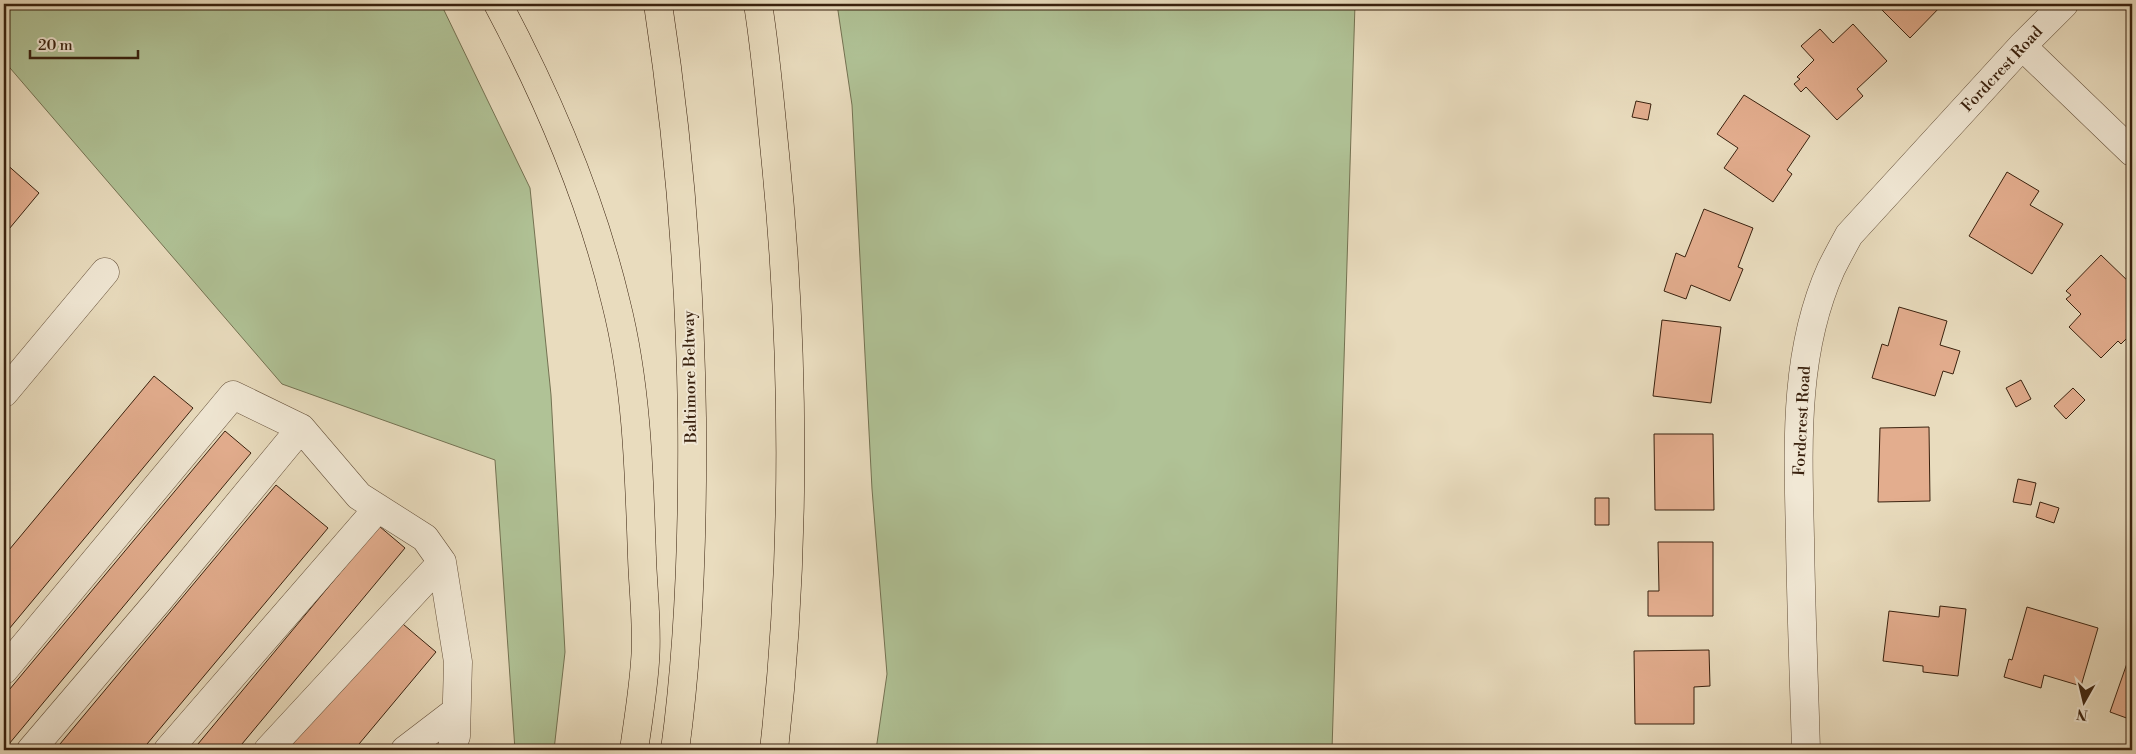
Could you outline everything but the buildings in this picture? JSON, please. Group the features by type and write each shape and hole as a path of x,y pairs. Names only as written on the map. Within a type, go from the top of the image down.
{"highway":[{"path":"498,4 542,90 570,158 600,244 617,304 636,427 640,492 645,660 634,750"},
{"name":"Baltimore Beltway","path":"658,4 683,204 690,335 692,486 690,596 685,663 675,750"},
{"path":"758,4 764,44 783,234 789,382 790,501 782,685 774,750"}],"street":[{"name":"Fordcrest Road","path":"1806,750 1798,435 1802,377 1819,301 1831,269 1849,235 2022,46 2064,4"},
{"path":"2022,46 2132,152"},
{"path":"4,393 105,272"},
{"path":"4,670 234,395 301,428 359,496 426,538 442,562 458,662 456,736 451,750"},
{"path":"31,750 159,600 301,428"},
{"path":"168,750 378,508"},
{"path":"268,750 442,562"},
{"path":"404,750 456,711"}],"green space":[{"path":"4,4 441,4 530,188 551,395 565,652 554,750 515,750 495,460 282,384 4,61"},
{"path":"837,4 1355,4 1332,750 876,750 887,674 872,489 852,105"}]}
